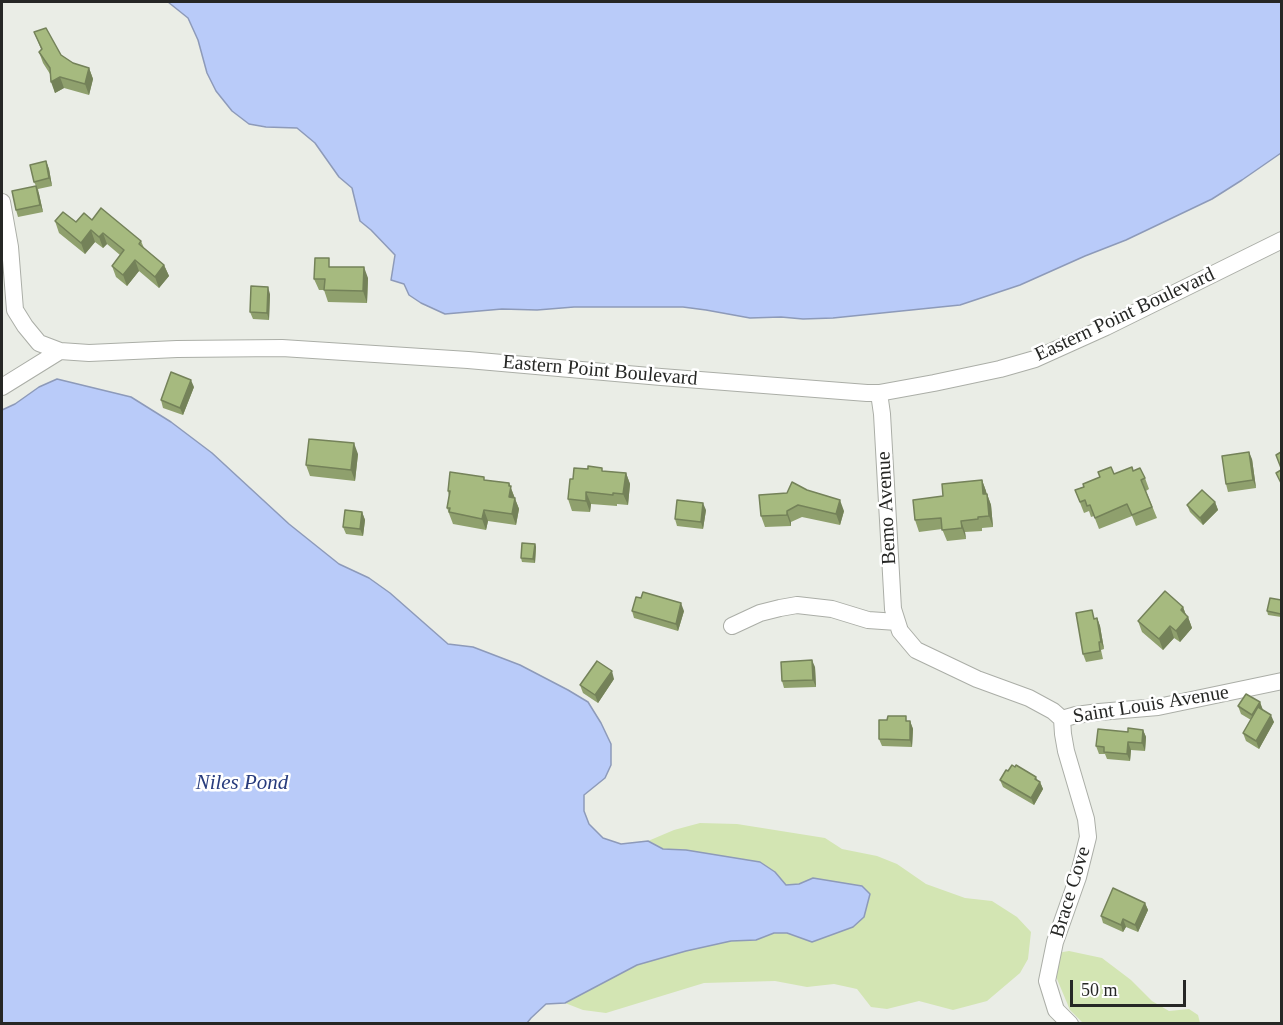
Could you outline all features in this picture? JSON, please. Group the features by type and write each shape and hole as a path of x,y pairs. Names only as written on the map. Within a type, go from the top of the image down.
{"street":[{"name":"Eastern Point Boulevard","path":"2,202 10,247 15,310 39,343 60,351 88,353 177,349 293,348 879,393 989,371 1035,359 1106,327 1281,240"},
{"path":"2,387 60,351"},
{"name":"Bemo Avenue","path":"879,393 893,609 897,622"},
{"path":"732,626 760,613 796,605 832,609 868,620 897,622"},
{"name":"Saint Louis Avenue","path":"897,622 900,631 916,650 977,678 1029,698 1053,711 1062,719 1099,712 1158,707 1281,681"},
{"name":"Brace Cove","path":"1062,719 1066,751 1084,810 1088,837 1078,877 1055,942 1047,981 1056,1010 1070,1023"}],"green space":[{"path":"700,823 737,824 825,838 842,849 877,856 897,864 926,884 965,898 992,901 1017,917 1031,932 1028,959 1020,973 987,1001 953,1010 919,1001 887,1009 871,1007 857,989 834,984 807,987 775,981 704,983 606,1013 583,1010 565,1003 637,965 686,951 731,941 756,940 774,933 787,933 812,942 862,886 813,878 799,884 786,885 775,872 759,862 686,850 663,849 648,841 674,830"},
{"path":"1069,951 1102,958 1131,980 1152,1001 1169,1011 1189,1009 1198,1015 1200,1023 1083,1023 1070,1010 1057,979 1051,954"}],"water":[{"path":"168,2 1281,2 1281,153 1212,199 1126,240 1020,285 960,305 803,319 750,318 683,307 502,309 445,314 409,295 404,284 391,280 395,255 360,221 352,188 339,177 315,143 297,128 249,124 232,111 216,91 207,73 198,40 188,18"},
{"name":"Niles Pond","path":"57,379 131,397 171,422 212,453 289,524 339,564 369,578 390,593 448,644 473,647 520,665 588,702 611,744 611,765 605,778 584,795 584,811 589,824 603,838 621,844 648,841 663,849 686,850 760,862 775,872 786,885 799,884 813,878 862,886 870,894 864,917 853,927 812,942 787,933 774,933 756,940 731,941 637,965 565,1003 546,1004 527,1023 2,1023 2,410 39,387"}],"building":[{"path":"46,28 61,55 73,63 89,68 85,84 60,77 51,82 50,68 39,52 42,49 34,32"},
{"path":"46,161 49,178 34,182 30,165"},
{"path":"36,186 40,205 16,210 12,191"},
{"path":"101,208 141,241 139,244 164,265 155,277 135,260 123,275 112,266 124,250 103,233 99,237 91,230 81,243 55,221 63,212 76,222 84,213 92,220"},
{"path":"315,258 329,258 329,267 364,267 363,291 324,290 325,279 314,279"},
{"path":"251,286 268,287 267,313 250,312"},
{"path":"171,372 191,380 180,408 161,400"},
{"path":"309,439 354,443 351,470 306,465"},
{"path":"1249,452 1253,480 1226,484 1222,456"},
{"path":"1281,452 1281,468 1276,455"},
{"path":"588,466 602,468 602,471 626,473 623,494 586,492 586,501 568,499 570,479 573,479 574,468 588,469"},
{"path":"1111,467 1114,474 1132,467 1133,471 1140,468 1145,478 1141,480 1152,507 1132,515 1127,504 1095,518 1090,505 1087,506 1085,500 1080,502 1075,490 1100,477 1098,472"},
{"path":"1281,470 1281,483 1276,473"},
{"path":"450,472 509,483 511,486 509,497 515,498 512,514 484,510 482,519 449,512 450,508 447,508"},
{"path":"982,480 983,494 987,494 989,516 961,521 962,528 942,530 941,518 915,520 913,500 943,496 942,484"},
{"path":"792,482 807,490 840,500 836,514 798,505 787,511 787,515 761,516 759,495 787,493"},
{"path":"1202,490 1215,502 1200,518 1187,505"},
{"path":"677,500 703,503 701,522 675,519"},
{"path":"345,510 362,512 360,529 343,527"},
{"path":"522,543 535,544 533,559 521,558"},
{"path":"1165,591 1183,607 1181,610 1188,617 1176,631 1170,626 1159,639 1138,621"},
{"path":"643,592 681,603 676,624 632,611 636,597 641,598"},
{"path":"1270,598 1281,600 1281,614 1267,611"},
{"path":"1092,610 1094,619 1097,618 1101,642 1099,642 1100,651 1083,654 1076,613"},
{"path":"812,660 813,680 782,681 781,662"},
{"path":"597,661 612,671 595,695 580,685"},
{"path":"1246,694 1260,702 1252,715 1238,706"},
{"path":"1258,707 1271,715 1256,741 1243,733"},
{"path":"888,716 906,716 906,721 910,721 910,740 879,739 879,720 887,720"},
{"path":"1128,728 1143,730 1142,743 1128,742 1127,754 1104,752 1104,747 1096,746 1098,729 1128,732"},
{"path":"1012,765 1036,777 1035,779 1040,782 1031,798 1000,780"},
{"path":"1113,888 1145,903 1135,925 1123,919 1121,925 1101,916"}]}
